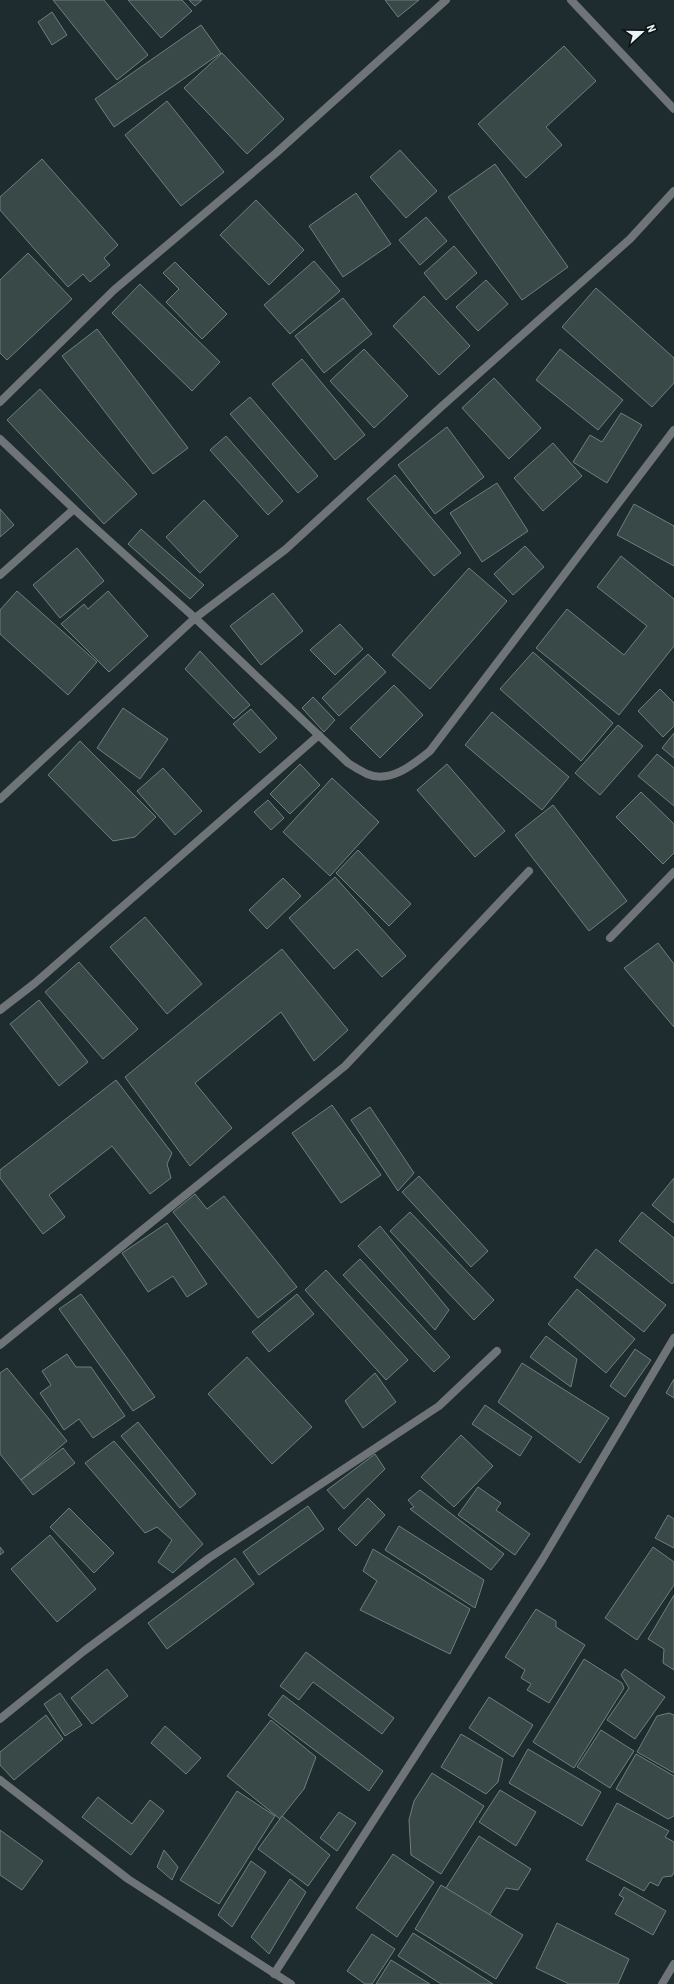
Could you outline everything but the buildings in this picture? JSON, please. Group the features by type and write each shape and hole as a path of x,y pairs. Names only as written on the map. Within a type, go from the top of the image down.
{"street":[{"path":"0,402 114,290 276,153 446,0"},
{"path":"571,0 674,109"},
{"path":"0,799 195,618 286,550 441,406 630,240 674,191"},
{"path":"0,439 74,509 195,618 348,763 368,775 378,777 410,768 430,751 674,430"},
{"path":"0,575 74,509"},
{"path":"0,1010 35,983 319,735"},
{"path":"0,1345 345,1066 529,871"},
{"path":"610,938 674,872"},
{"path":"274,1974 542,1560 674,1338"},
{"path":"0,1719 84,1651 209,1558 439,1406 497,1351"},
{"path":"0,1780 128,1879 291,1984"},
{"path":"662,1984 674,1964"}]}
